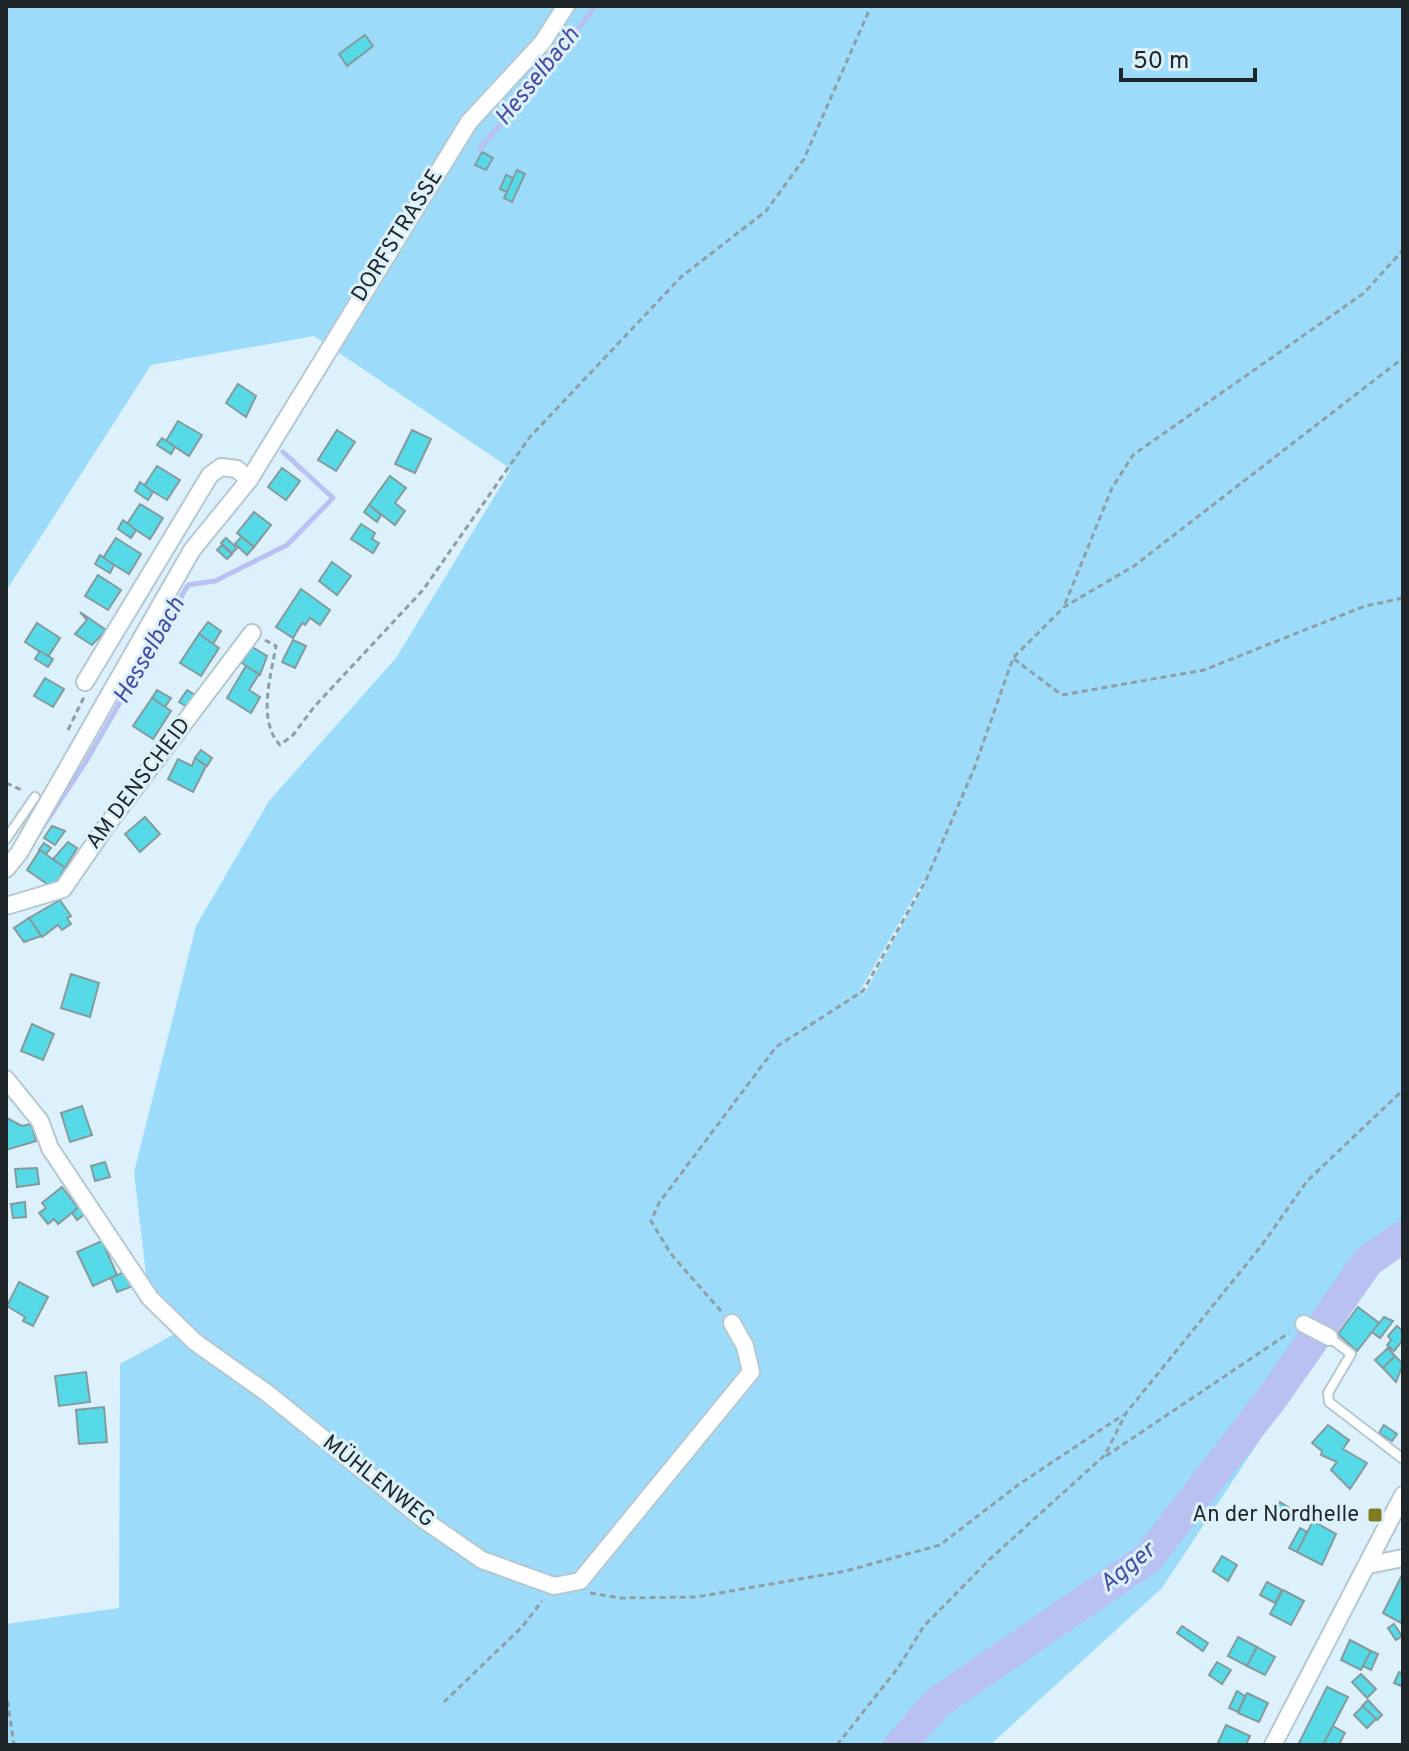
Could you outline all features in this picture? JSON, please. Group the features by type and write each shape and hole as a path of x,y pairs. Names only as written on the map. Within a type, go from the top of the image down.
{"street":[{"name":"DORFSTRASSE","path":"6,869 19,853 184,563 249,480 469,122 542,43 566,6"},
{"path":"85,682 210,475 221,467 237,469 249,480"},
{"name":"AM DENSCHEID","path":"6,906 63,889 107,825 252,633"},
{"name":"MÜHLENWEG","path":"6,1079 40,1121 50,1148 150,1298 188,1336 267,1393 424,1520 470,1552 482,1560 554,1586"},
{"path":"554,1586 580,1581 751,1372 745,1346 732,1323"},
{"path":"1304,1324 1329,1337"},
{"path":"1273,1745 1403,1495"},
{"path":"1368,1565 1403,1558"}],"lane":[{"path":"6,839 35,797"},
{"path":"1329,1337 1351,1354 1328,1393 1329,1402 1403,1459"}],"path":[{"path":"252,633 276,646 267,698 273,737 280,745 293,735 314,707 423,590 529,438 681,277 766,211 804,159 871,6"},
{"path":"1064,607 1112,488 1133,455 1364,293 1403,250"},
{"path":"732,1323 671,1254 651,1221 659,1203 776,1047 863,991 926,880 974,769 1013,658 1064,607 1134,566 1403,358"},
{"path":"1013,658 1062,695 1204,670 1365,606 1403,598"},
{"path":"6,783 35,797"},
{"path":"837,1745 898,1668 924,1626 990,1559 1105,1455 1126,1413 1262,1245 1307,1181 1403,1090"},
{"path":"1103,1458 1304,1324"},
{"path":"444,1702 522,1627 554,1586 620,1598 696,1597 846,1571 940,1545 1018,1485 1126,1413"},
{"path":"6,1691 14,1745"}],"shaded area":[{"path":"6,6 1403,6 1403,1243 1370,1273 1162,1588 990,1745 6,1745 6,1624 119,1608 120,1364 178,1332 264,1394 421,1521 479,1562 561,1590 583,1581 755,1371 752,1367 578,1579 552,1583 483,1559 425,1519 268,1391 197,1340 148,1291 134,1172 196,926 269,801 396,658 511,469 314,336 151,365 6,591","holes":["923,881 925,883 863,996 861,989"]}],"building":[{"path":"365,35 373,46 347,66 339,54"},
{"path":"482,152 493,158 486,170 475,165"},
{"path":"517,170 525,174 512,202 504,198"},
{"path":"506,175 513,178 507,192 500,189"},
{"path":"238,384 256,396 246,417 226,403"},
{"path":"178,421 202,435 189,456 166,441"},
{"path":"337,430 355,442 336,471 318,460"},
{"path":"412,430 431,439 415,473 395,464"},
{"path":"162,438 175,447 171,454 157,445"},
{"path":"157,466 180,480 167,500 144,486"},
{"path":"282,468 300,481 286,500 268,487"},
{"path":"390,476 406,488 395,503 405,511 395,525 369,505"},
{"path":"140,482 153,492 148,500 135,491"},
{"path":"140,504 163,518 150,539 127,524"},
{"path":"369,505 381,515 377,522 364,512"},
{"path":"254,512 271,525 254,547 237,533"},
{"path":"123,520 136,530 131,538 118,529"},
{"path":"361,524 375,533 372,539 379,543 373,553 351,539"},
{"path":"241,537 254,547 247,555 235,544"},
{"path":"116,538 141,554 129,574 103,558"},
{"path":"226,538 237,548 232,553 221,543"},
{"path":"222,545 232,554 227,559 217,550"},
{"path":"100,555 114,565 110,573 95,564"},
{"path":"332,562 351,576 337,595 319,581"},
{"path":"98,575 121,590 108,610 85,596"},
{"path":"301,589 330,610 320,625 310,618 305,625 302,623 293,638 276,627"},
{"path":"80,612 106,630 92,645 75,634 87,620"},
{"path":"208,622 221,631 213,644 199,634"},
{"path":"37,623 60,638 48,657 25,642"},
{"path":"199,634 219,648 201,676 180,663"},
{"path":"293,640 306,646 295,668 282,662"},
{"path":"252,647 267,656 260,675 242,663"},
{"path":"40,651 53,659 48,667 35,659"},
{"path":"246,666 259,674 249,690 260,697 251,713 227,698"},
{"path":"45,678 64,689 53,707 34,696"},
{"path":"157,690 171,698 165,707 152,698"},
{"path":"187,690 195,695 187,707 179,702"},
{"path":"152,698 171,711 153,739 133,726"},
{"path":"201,750 212,758 207,766 195,758"},
{"path":"195,758 206,766 193,792 168,779 178,759 192,766"},
{"path":"145,817 160,834 140,852 125,834"},
{"path":"52,826 65,831 55,845 44,838"},
{"path":"68,842 77,848 65,868 53,859"},
{"path":"44,843 51,848 46,854 39,850"},
{"path":"40,850 65,868 53,888 27,870"},
{"path":"60,900 71,916 67,918 71,924 62,930 58,925 42,937 29,918"},
{"path":"29,918 41,936 24,942 14,928"},
{"path":"71,974 99,983 90,1017 61,1008"},
{"path":"32,1024 54,1034 43,1060 21,1051"},
{"path":"82,1106 92,1135 70,1142 61,1113"},
{"path":"7,1118 22,1126 31,1124 36,1141 6,1150"},
{"path":"105,1162 110,1177 95,1181 91,1166"},
{"path":"37,1168 39,1184 17,1187 15,1169"},
{"path":"62,1187 78,1208 58,1224 54,1219 48,1224 39,1213 46,1208 42,1203"},
{"path":"25,1202 26,1217 13,1218 11,1204"},
{"path":"80,1206 86,1213 77,1220 72,1213"},
{"path":"102,1241 117,1275 93,1286 77,1252"},
{"path":"126,1271 133,1286 117,1292 111,1278"},
{"path":"19,1282 48,1297 33,1326 7,1306"},
{"path":"1358,1307 1379,1323 1357,1351 1338,1334"},
{"path":"1384,1317 1393,1321 1380,1338 1372,1332"},
{"path":"1397,1326 1403,1331 1403,1340 1394,1351 1387,1345 1391,1340 1388,1336"},
{"path":"1388,1348 1395,1356 1383,1368 1375,1360"},
{"path":"1395,1356 1403,1364 1396,1382 1383,1368"},
{"path":"86,1372 90,1402 59,1406 55,1376"},
{"path":"104,1407 107,1442 79,1444 76,1410"},
{"path":"1328,1425 1349,1440 1343,1449 1367,1463 1350,1489 1331,1470 1337,1462 1321,1455 1322,1451 1312,1443"},
{"path":"1384,1425 1397,1434 1392,1441 1379,1433"},
{"path":"1280,1502 1293,1510 1288,1519 1274,1512"},
{"path":"1313,1521 1336,1534 1322,1565 1297,1552"},
{"path":"1300,1528 1307,1532 1297,1552 1289,1548"},
{"path":"1222,1556 1237,1565 1228,1581 1213,1571"},
{"path":"1403,1573 1403,1624 1383,1613"},
{"path":"1267,1582 1282,1590 1275,1603 1260,1595"},
{"path":"1283,1590 1304,1601 1291,1625 1270,1614"},
{"path":"1394,1624 1402,1636 1396,1640 1388,1628"},
{"path":"1182,1626 1208,1643 1203,1651 1177,1633"},
{"path":"1238,1637 1257,1647 1247,1666 1228,1656"},
{"path":"1350,1640 1371,1651 1361,1670 1341,1660"},
{"path":"1257,1647 1275,1657 1265,1675 1247,1666"},
{"path":"1371,1651 1378,1654 1371,1670 1363,1666"},
{"path":"1217,1662 1231,1670 1222,1684 1209,1675"},
{"path":"1399,1672 1403,1673 1403,1687 1394,1683"},
{"path":"1361,1674 1376,1689 1367,1698 1352,1682"},
{"path":"1327,1687 1348,1697 1323,1745 1298,1745"},
{"path":"1237,1691 1245,1696 1238,1712 1229,1708"},
{"path":"1247,1693 1268,1703 1259,1722 1238,1713"},
{"path":"1368,1700 1382,1715 1377,1720 1362,1706"},
{"path":"1363,1706 1376,1719 1367,1728 1354,1715"},
{"path":"1226,1725 1250,1736 1246,1745 1217,1745"},
{"path":"1333,1726 1345,1733 1339,1745 1323,1745"}],"waterway":[{"name":"Hesselbach","path":"480,148 552,65 595,6"},
{"name":"Hesselbach","path":"39,833 85,763 188,585 215,581 287,545 333,498 283,452"},
{"name":"Agger","path":"900,1745 938,1702 1148,1558 1272,1398 1368,1261 1403,1237"}],"place":[{"name":"An der Nordhelle","path":"1375,1515"}]}
